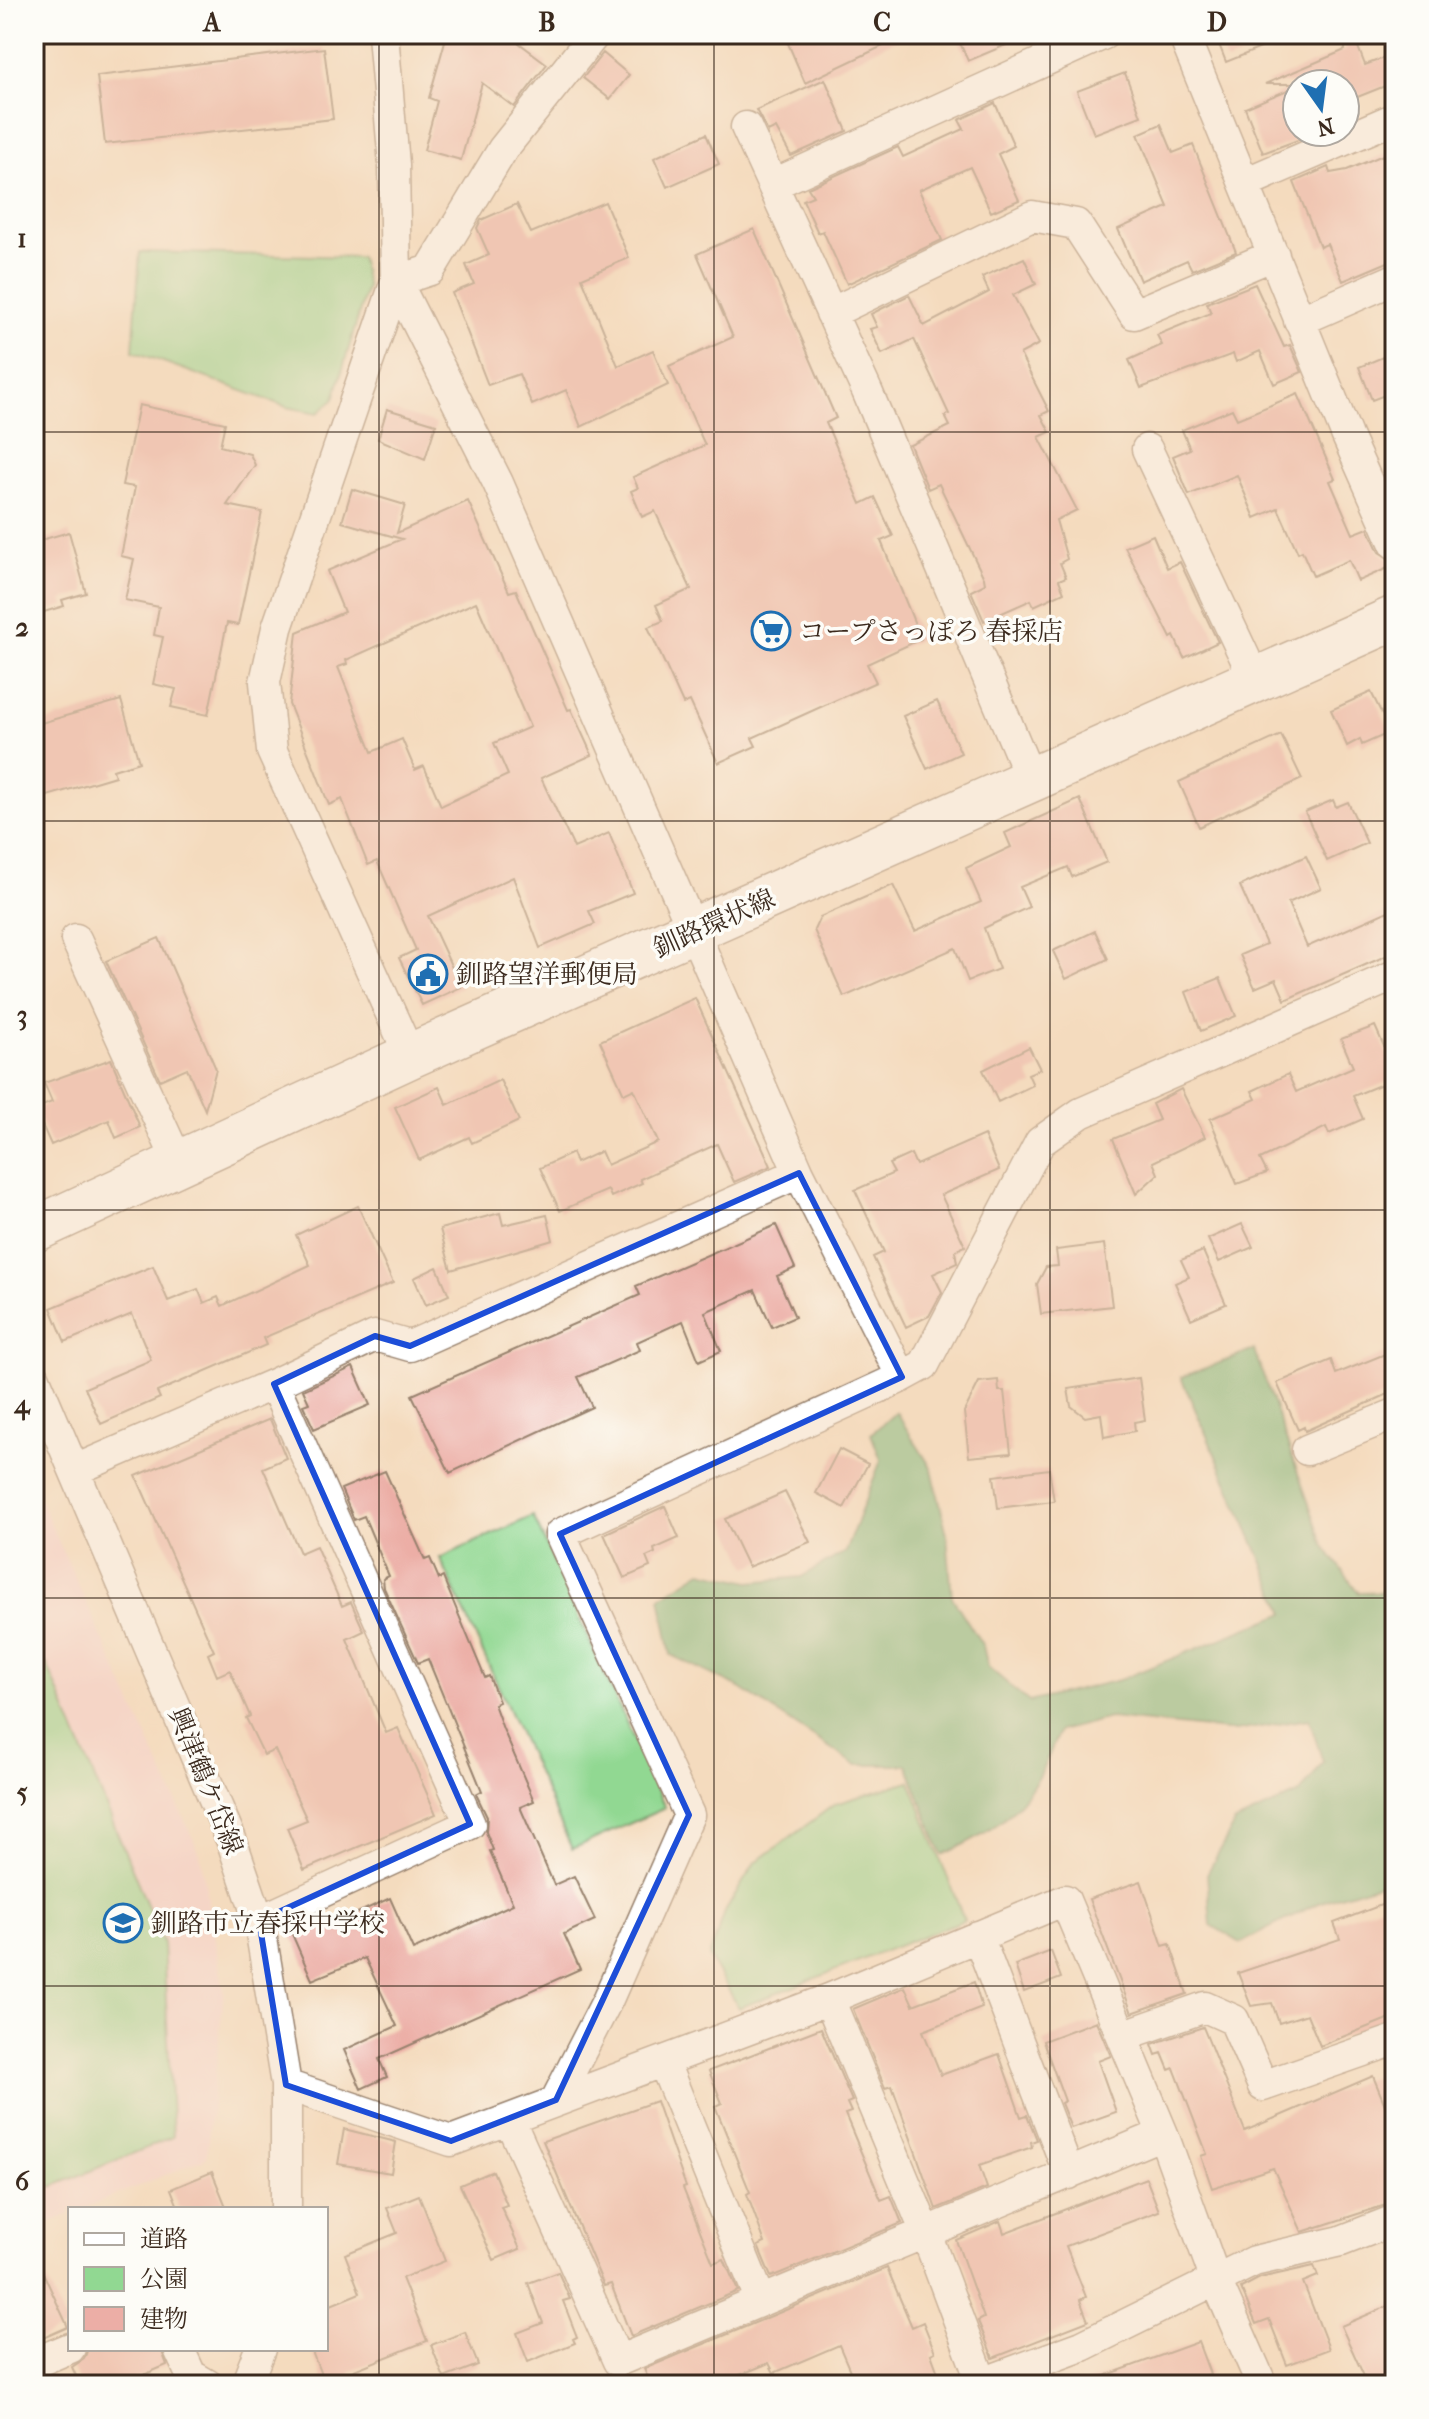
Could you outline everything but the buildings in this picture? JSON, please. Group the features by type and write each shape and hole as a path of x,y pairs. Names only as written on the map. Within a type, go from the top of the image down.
{"main road":[{"name":"釧路環状線","path":"34,1230 410,1056 1395,618"}],"street":[{"path":"383,34 394,165 396,281 277,628 265,682 272,751 410,1056"},
{"path":"396,281 430,270 448,246 503,149 595,34"},
{"path":"774,184 1104,34"},
{"path":"1183,34 1299,321 1395,544"},
{"path":"1245,183 1395,118"},
{"path":"746,127 867,391 1031,780"},
{"path":"831,313 1032,216 1076,224 1134,314 1274,255"},
{"path":"1299,321 1395,279"},
{"path":"396,281 498,483 799,1173 902,1377"},
{"path":"1147,449 1255,679"},
{"path":"76,939 179,1164"},
{"path":"556,2100 608,1999 689,1815 560,1534 924,1365 1040,1142 1081,1113 1395,975"},
{"path":"75,1470 274,1384 375,1336 410,1346 799,1173"},
{"name":"興津鶴ケ岱線","path":"34,1376 231,1839 259,1921 286,2085 286,2207"},
{"path":"259,1921 470,1824 274,1384"},
{"path":"1307,1450 1395,1414"},
{"path":"286,2085 451,2141 829,1999 1065,1900 1163,2134 1215,2278 1262,2385"},
{"path":"978,1936 1069,2174"},
{"path":"829,1999 926,2233 980,2384 1082,2346 1254,2261 1341,2241 1395,2220"},
{"path":"1122,2036 1205,2007 1234,2020 1263,2086 1395,2040"},
{"path":"664,2063 761,2301"},
{"path":"510,2121 618,2361 1163,2134"},
{"path":"34,2363 68,2349"},
{"path":"180,2351 191,2375 208,2385"},
{"path":"246,2385 259,2351"}],"highlighted area":[{"path":"799,1173 902,1377 560,1534 689,1815 556,2100 451,2141 286,2085 259,1921 470,1824 274,1384 375,1336 410,1346"}],"shaded area":[{"name":"釧路市立春採中学校","path":"34,1487 200,1854 224,1992 206,2158 87,2207 68,2207 68,2215 34,2229"}],"green space":[{"path":"140,252 360,257 367,286 334,399 318,413 287,407 133,351"},
{"path":"1254,1350 1324,1546 1359,1593 1395,1592 1395,1879 1318,1903 1241,1943 1211,1925 1207,1874 1235,1822 1300,1793 1323,1762 1309,1719 1236,1731 1110,1718 1059,1731 1039,1776 1016,1808 985,1832 942,1855 907,1765 856,1765 740,1688 671,1655 660,1598 702,1571 750,1582 801,1577 845,1552 881,1460 871,1434 896,1412 932,1469 947,1535 952,1597 983,1646 988,1667 1029,1702 1119,1680 1285,1613 1181,1377"},
{"path":"533,1516 665,1808 572,1849 440,1558"},
{"path":"47,1664 163,1943 173,2137 34,2194 34,1669"},
{"path":"910,1781 964,1920 739,2008 709,1957 725,1912 754,1864 835,1804"}],"place":[{"name":"コープさっぽろ 春採店","path":"771,631"},
{"name":"釧路望洋郵便局","path":"428,974"},
{"name":"釧路市立春採中学校","path":"123,1923"}]}
